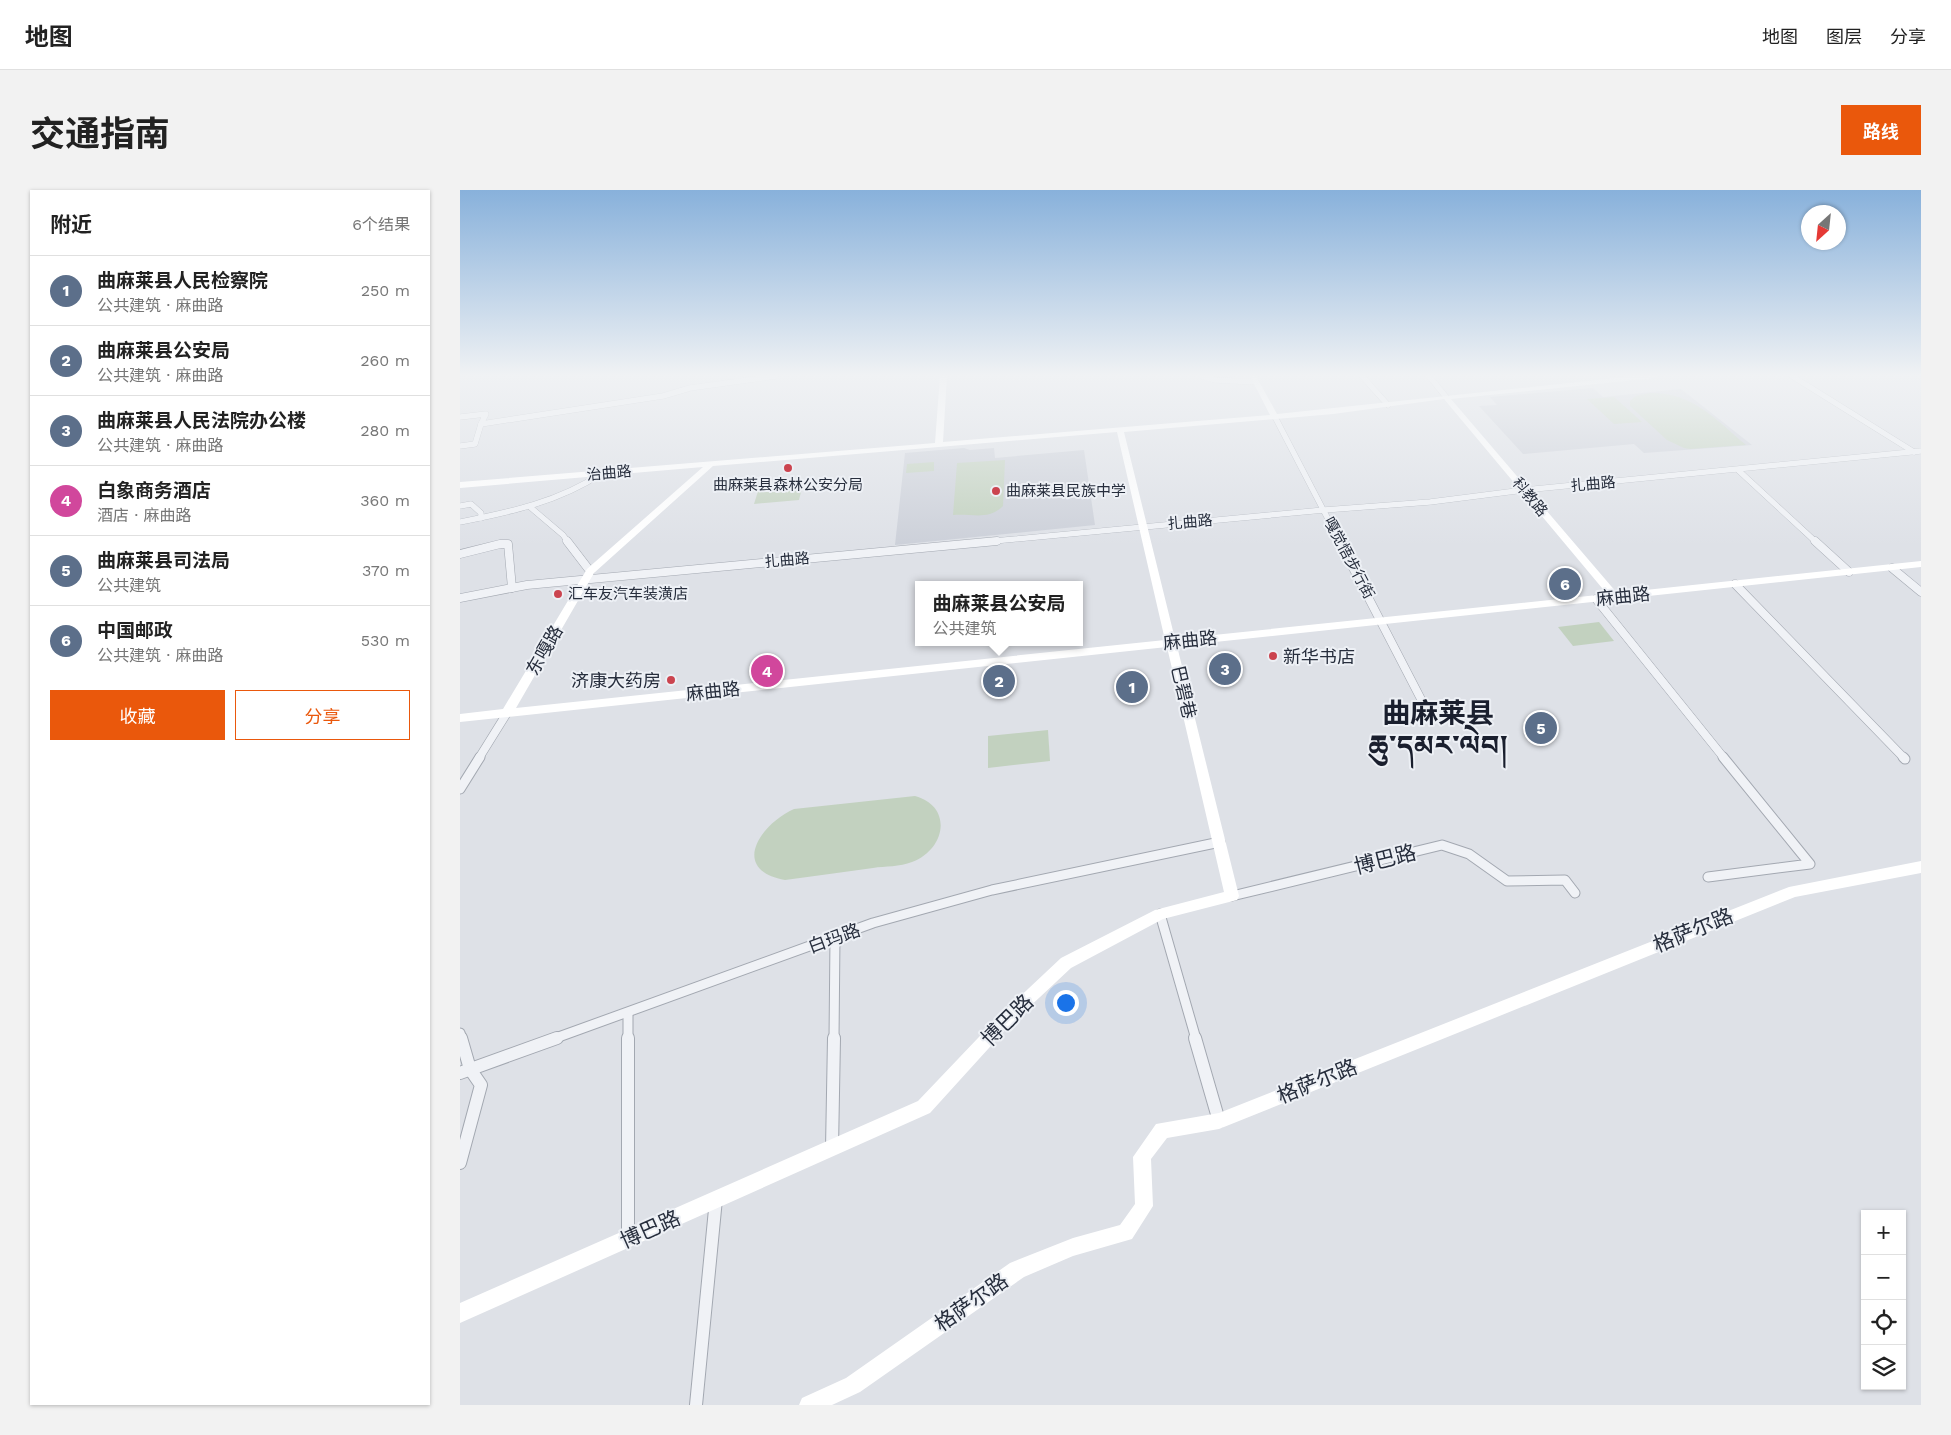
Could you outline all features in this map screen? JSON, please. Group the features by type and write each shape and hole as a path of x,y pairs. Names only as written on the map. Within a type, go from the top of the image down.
{"street":[{"path":"460,446 475,444 478,433"},
{"path":"939,445 940,433"},
{"name":"治曲路","path":"460,485 1087,433"},
{"name":"巴碧巷","path":"1121,433 1232,896"},
{"name":"嘎觉悟步行街","path":"1284,433 1422,701"},
{"name":"科教路","path":"1476,433 1615,596"},
{"path":"1887,433 1918,451"},
{"name":"扎曲路","path":"460,598 587,575 1430,502 1524,490 1918,451"},
{"name":"东嘎路","path":"460,789 507,713 587,575 711,464"},
{"path":"1738,470 1849,572"},
{"path":"460,522 530,507 574,491 602,474"},
{"path":"460,506 471,504 481,513 481,518"},
{"path":"530,507 563,535 587,575"},
{"path":"460,554 500,544 508,544 512,588"},
{"name":"麻曲路","path":"460,718 1921,564"},
{"path":"1892,568 1921,592"},
{"path":"1735,584 1905,759"},
{"path":"1596,598 1810,864 1708,877"},
{"name":"白玛路","path":"465,1071 873,924 992,890 1220,842"},
{"name":"博巴路","path":"460,1313 924,1107 1004,1022 1066,963 1160,914 1442,845 1469,854 1506,880 1565,880 1575,893"},
{"name":"格萨尔路","path":"809,1405 853,1385 1017,1270 1073,1247 1126,1232 1144,1206 1142,1157 1162,1130 1219,1121 1767,901 1794,892 1921,866"},
{"path":"1160,914 1219,1121"},
{"path":"832,1148 835,938"},
{"path":"628,1013 628,1239"},
{"path":"460,1033 465,1071 481,1085 460,1163"},
{"path":"696,1405 716,1199"}],"shaded area":[{"path":"1503,433 1736,433 1752,445 1644,453 1634,444 1523,454"},
{"name":"曲麻莱县民族中学","path":"964,448 970,450 994,448 995,458 1084,450 1095,525 895,545 905,453"}],"green space":[{"path":"1659,433 1732,433 1746,445 1690,449 1667,440"},
{"path":"1005,460 1003,506 997,511 985,515 953,515 957,463"},
{"path":"934,462 934,471 906,473 907,464"},
{"path":"803,484 799,500 754,504 759,488"},
{"path":"1599,622 1614,641 1573,646 1558,627"},
{"path":"1048,730 1050,761 988,768 988,736"},
{"path":"915,796 936,809 940,819 940,829 938,839 932,848 912,862 898,866 785,880 768,875 758,867 754,857 761,836 781,816 794,809"}],"place":[{"name":"曲麻莱县森林公安分局","path":"788,468"},
{"name":"曲麻莱县民族中学","path":"996,491"},
{"name":"中国邮政","path":"1565,584"},
{"name":"汇车友汽车装潢店","path":"558,594"},
{"name":"新华书店","path":"1273,656"},
{"name":"曲麻莱县人民法院办公楼","path":"1225,669"},
{"name":"白象商务酒店","path":"767,671"},
{"name":"济康大药房","path":"671,680"},
{"name":"曲麻莱县公安局","path":"999,681"},
{"name":"曲麻莱县人民检察院","path":"1132,687"},
{"name":"曲麻莱县司法局","path":"1541,728"}],"district":[{"name":"曲麻莱县 ཆུ་དམར་ལེབ།","path":"1438,729"}]}
